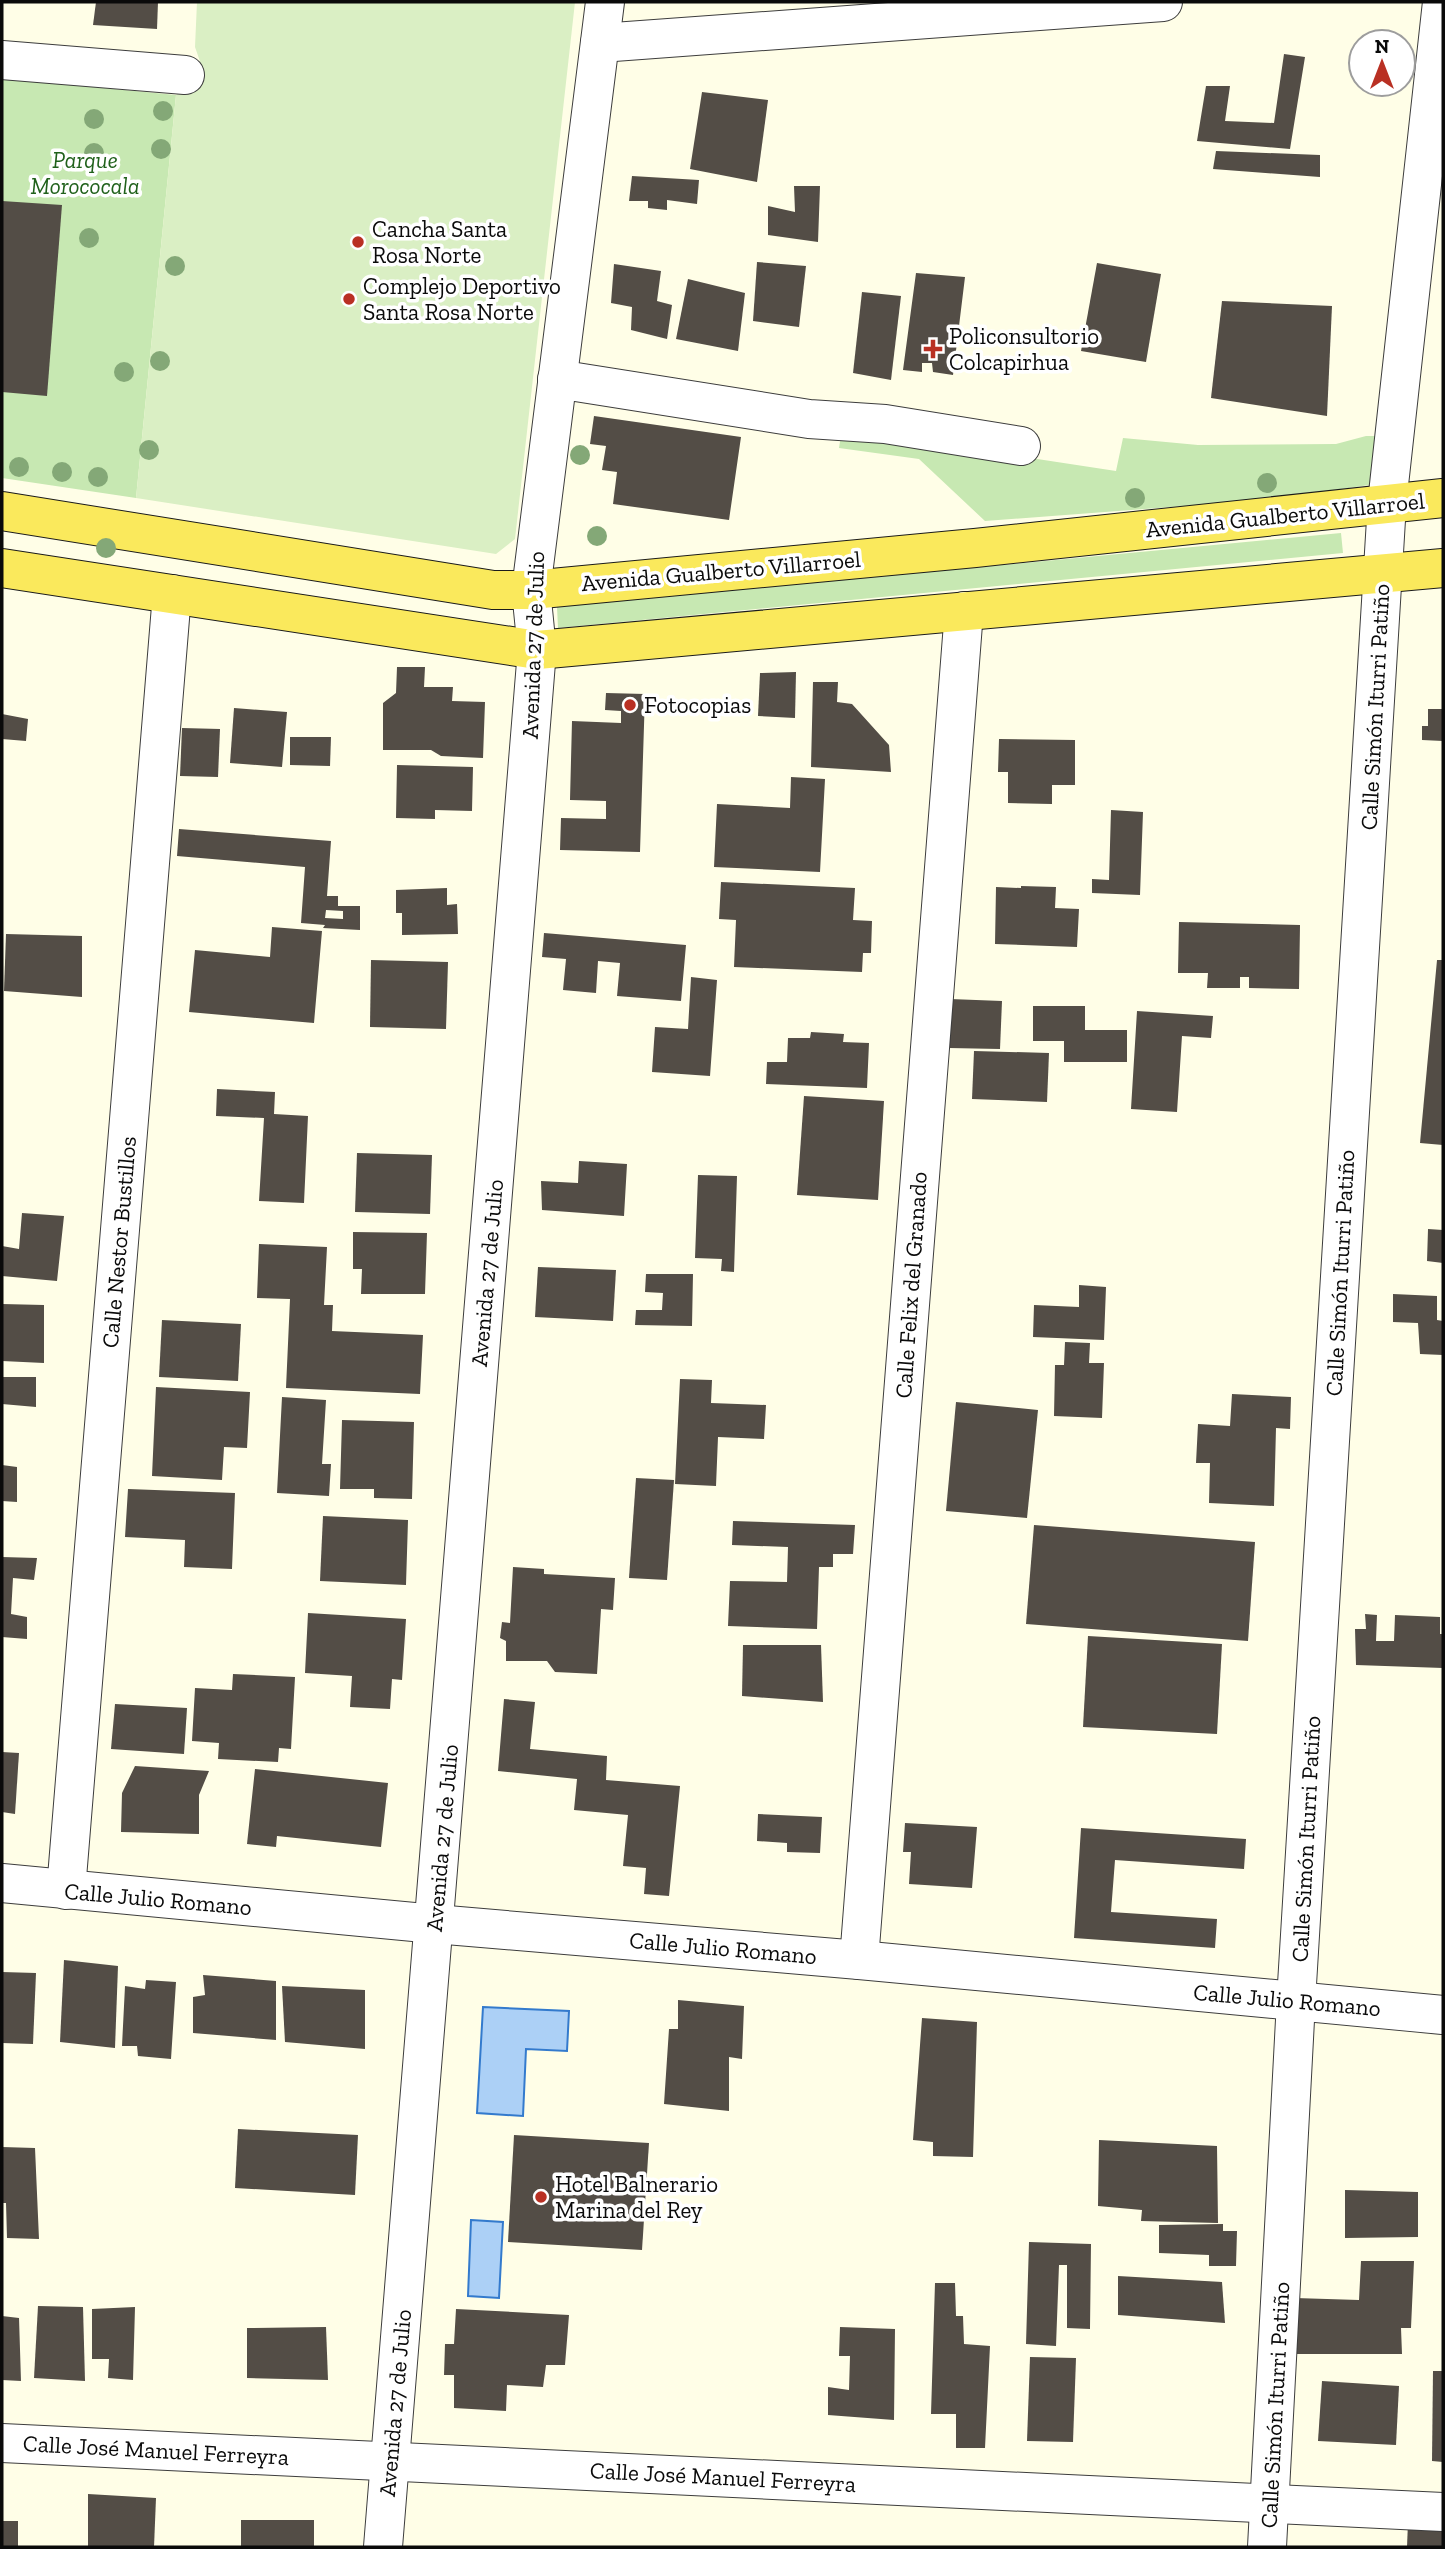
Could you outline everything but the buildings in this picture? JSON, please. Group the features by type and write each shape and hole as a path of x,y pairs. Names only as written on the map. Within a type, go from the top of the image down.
{"main road":[{"name":"Avenida Gualberto Villarroel","path":"2,511 493,590 531,590 1002,545 1443,498"},
{"path":"2,568 537,650 1443,568"}],"street":[{"name":"Avenida 27 de Julio","path":"383,2547 537,650 531,590 605,2"},
{"path":"600,43 1163,2"},
{"name":"Calle Simón Iturri Patiño","path":"1268,2547 1296,2001 1383,574 1388,503 1442,2"},
{"path":"2,60 185,75"},
{"path":"557,379 808,419 885,424 1021,446"},
{"name":"Calle Nestor Bustillos","path":"66,1891 172,594"},
{"name":"Calle Felix del Granado","path":"859,1960 964,611"},
{"name":"Calle Julio Romano","path":"2,1883 66,1891 859,1960 1443,2015"},
{"name":"Calle José Manuel Ferreyra","path":"2,2443 1443,2512"}],"green space":[{"name":"Cancha Santa Rosa Norte","path":"197,2 575,2 515,539 496,554 136,498 176,95 204,73 195,47"},
{"name":"Parque Morococala","path":"2,78 176,95 136,498 2,478"},
{"path":"842,429 1116,471 1123,438 1198,445 1336,444 1366,436 1378,436 1378,471 1369,485 1264,500 985,521 919,459 839,448"},
{"path":"1341,533 1343,553 558,628 557,607"}],"water":[{"path":"483,2007 569,2011 567,2051 526,2049 523,2116 477,2113"},
{"path":"471,2220 503,2222 499,2298 468,2296"}],"place":[{"name":"Cancha Santa Rosa Norte","path":"358,242"},
{"name":"Complejo Deportivo Santa Rosa Norte","path":"349,299"},
{"name":"Policonsultorio Colcapirhua","path":"933,349"},
{"name":"Fotocopias","path":"630,705"},
{"name":"Hotel Balnerario Marina del Rey","path":"541,2197"}]}
